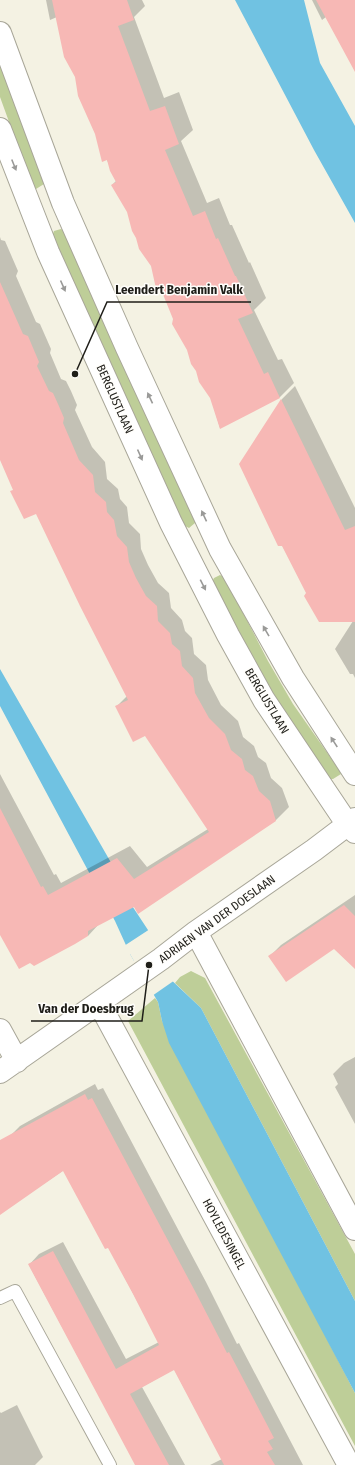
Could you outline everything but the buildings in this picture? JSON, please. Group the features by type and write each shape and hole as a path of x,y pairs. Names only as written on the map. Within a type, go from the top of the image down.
{"street":[{"path":"0,33 63,203 127,348 220,549 293,678 355,774"},
{"name":"BERGLUSTLAAN","path":"0,129 48,252 171,523 228,635 264,700 353,826"},
{"path":"33,214 63,203"},
{"path":"191,561 220,549"},
{"name":"ADRIAEN VAN DER DOESLAAN","path":"8,1067 161,959 196,932 314,850 353,826"},
{"path":"196,932 355,1229"},
{"name":"HOYLEDESINGEL","path":"99,1003 349,1465"},
{"path":"0,1030 8,1067"}],"lane":[{"path":"0,1298 15,1291 110,1465"}],"green space":[{"path":"0,58 45,180 44,184 36,189 32,185 0,97"},
{"path":"61,229 65,231 197,519 189,528 185,526 141,435 52,236 54,231"},
{"path":"220,575 225,578 268,661 293,704 340,771 341,774 333,779 329,779 281,709 257,668 212,582 214,578"},
{"path":"191,971 205,978 355,1254 355,1301 201,1008 175,983 180,977"},
{"path":"155,998 158,1002 162,1021 355,1393 355,1446 128,1021"}],"water":[{"path":"235,0 304,0 320,63 355,126 355,223 314,150"},
{"path":"0,669 121,880 117,883 148,930 149,942 166,975 201,1008 355,1301 355,1393 169,1043 158,1002 130,954 115,921 0,706"}],"pier":[{"path":"150,929 149,941 158,954 167,974 175,980 152,996 132,962 134,961 124,946"}],"place":[{"name":"Leendert Benjamin Valk","path":"75,374"},
{"name":"Van der Doesbrug","path":"149,965"}]}
